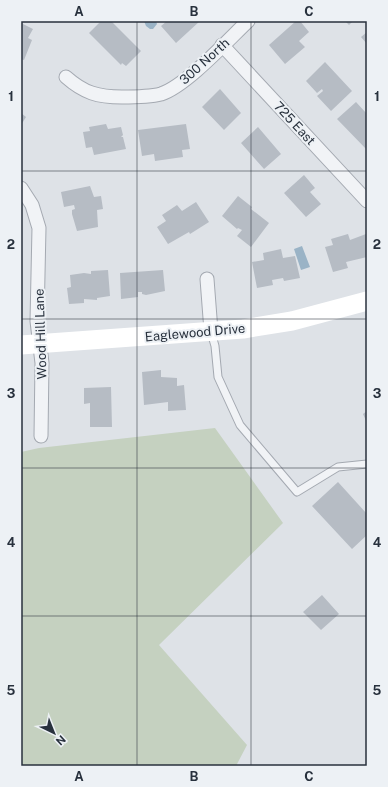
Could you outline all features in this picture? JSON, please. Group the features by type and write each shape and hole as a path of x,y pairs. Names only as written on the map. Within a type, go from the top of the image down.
{"main road":[{"name":"Eaglewood Drive","path":"21,345 255,327 292,321 367,301"}],"street":[{"name":"300 North","path":"66,77 83,91 97,96 152,96 171,90 179,85 248,21"},
{"name":"725 East","path":"222,45 367,201"},
{"name":"Wood Hill Lane","path":"21,188 32,205 38,228 37,321 42,369 41,436"},
{"path":"207,279 211,331"}],"lane":[{"path":"211,331 215,346 218,377 240,425 297,492 338,467 367,464"}],"green space":[{"path":"215,428 283,523 159,645 247,745 236,766 21,766 21,452 39,448"}],"water":[{"path":"144,21 156,21 157,24 153,29 150,29 146,26"},
{"path":"302,246 310,267 301,270 294,249"}],"building":[{"path":"101,21 111,21 141,51 126,66 122,63 121,65 89,33"},
{"path":"167,21 200,21 176,43 161,26"},
{"path":"296,21 300,21 309,32 299,41 305,47 285,64 269,45"},
{"path":"345,21 353,21 349,25"},
{"path":"21,23 33,29 28,38 32,40 24,60 21,59"},
{"path":"367,32 367,44 361,37"},
{"path":"325,62 352,91 331,111 317,96 323,91 322,89 317,93 306,81"},
{"path":"220,89 241,113 224,130 202,107"},
{"path":"356,102 367,114 367,150 337,119"},
{"path":"21,113 26,117 21,125"},
{"path":"106,124 108,129 121,127 123,135 121,137 123,137 126,149 94,155 92,147 86,148 83,132 90,131 89,127"},
{"path":"186,124 190,149 182,150 183,157 155,161 154,154 142,156 138,130"},
{"path":"258,127 281,154 264,169 241,143"},
{"path":"304,175 315,188 310,192 321,204 306,217 284,193"},
{"path":"90,186 94,197 101,196 103,209 97,210 98,227 77,231 72,214 72,210 75,209 74,205 64,207 61,192"},
{"path":"238,196 252,207 251,209 269,223 251,247 237,236 242,230 237,229 222,216"},
{"path":"196,202 209,222 190,234 189,232 168,244 157,227 166,221 162,215 177,205 182,211"},
{"path":"348,234 350,240 366,234 367,257 346,262 348,268 333,272 325,247 333,245 331,239"},
{"path":"281,249 283,258 295,256 300,278 284,281 283,278 272,280 273,285 257,288 252,262 264,260 263,253"},
{"path":"108,270 110,296 97,298 97,300 84,299 84,303 69,304 67,288 71,287 70,275 84,273 91,274 91,271"},
{"path":"163,270 165,291 146,295 142,294 142,292 138,292 138,297 121,299 120,273"},
{"path":"161,370 161,377 177,378 177,386 184,385 186,410 168,411 168,402 144,405 142,372"},
{"path":"111,387 112,427 90,427 90,403 84,404 84,388"},
{"path":"367,411 367,423 363,414"},
{"path":"338,482 367,514 367,535 352,549 312,506"},
{"path":"322,595 339,614 321,630 303,612"}]}
